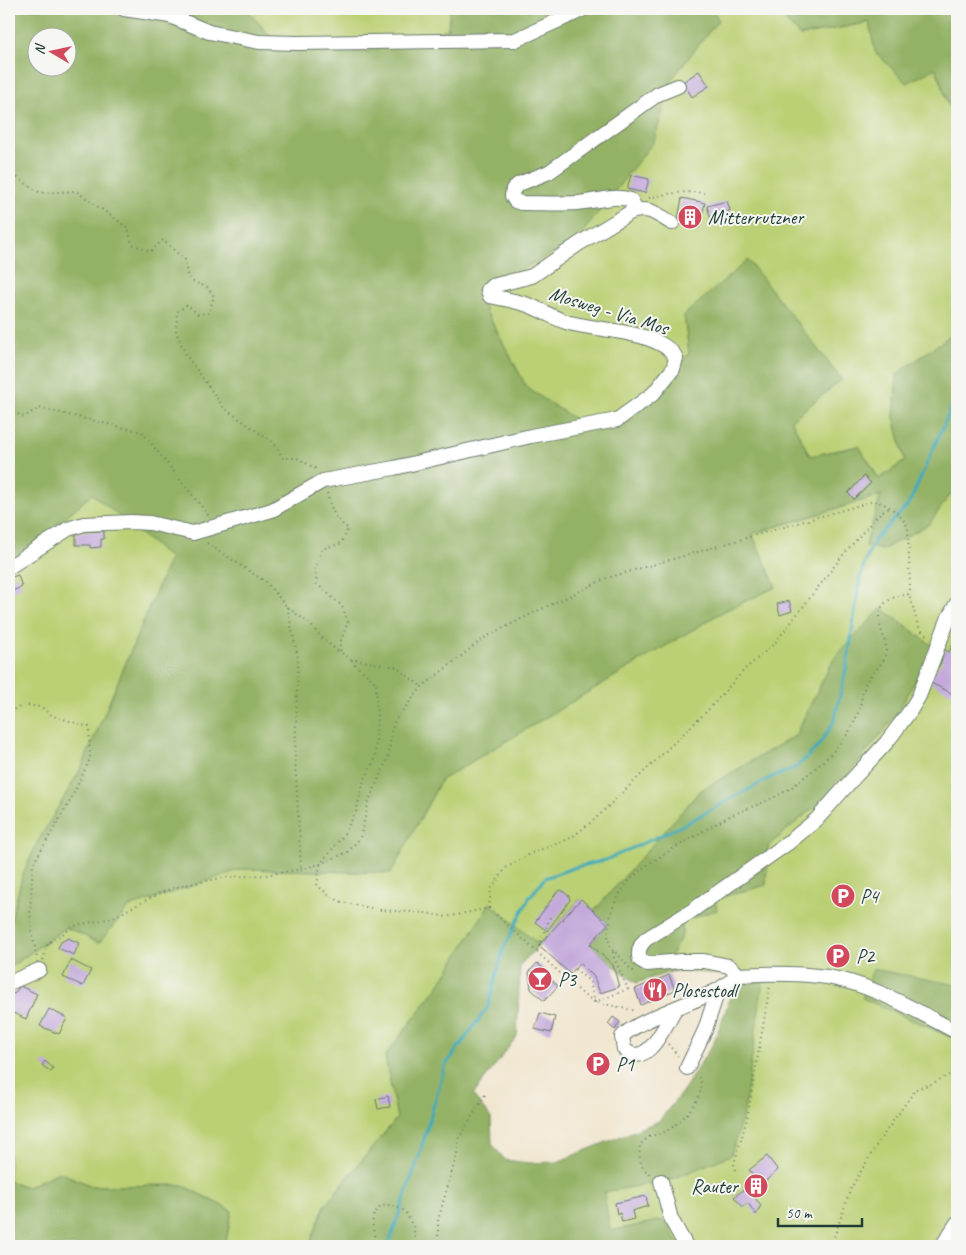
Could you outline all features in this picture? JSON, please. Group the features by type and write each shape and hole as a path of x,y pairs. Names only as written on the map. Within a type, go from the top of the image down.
{"street":[{"path":"124,9 170,16 208,32 259,42 298,43 515,40 584,9"},
{"path":"672,223 650,210 631,207 631,200 624,198 577,203 521,203 515,201 512,196 513,189 519,184 549,172 658,94 678,86"},
{"name":"Mosweg - Via Mos","path":"9,567 68,529 84,524 150,523 193,533 272,510 322,481 394,468 531,436 617,420 652,394 673,369 676,358 672,351 663,344 629,333 565,322 529,306 490,296 488,290 492,286 532,276 631,207"},
{"path":"739,975 729,966 704,962 642,963 638,955 641,944 788,843 816,820 886,744 919,696 949,617 957,603"},
{"path":"9,983 39,970"},
{"path":"675,1009 653,1046 646,1052 633,1054 624,1049 622,1037 626,1032 675,1009 718,990 739,975 772,973 827,977 863,987 957,1032"},
{"path":"687,1068 705,1030 718,990"},
{"path":"661,1181 671,1219 686,1246"},
{"path":"942,1246 957,1223"}],"path":[{"path":"9,172 40,193 76,191 128,228 132,244 150,252 163,240 185,260 187,274 191,281 207,287 214,296 209,313 198,314 187,305 177,312 176,332 186,355 224,408 274,443 283,458 297,458 317,469 338,522 348,528 342,543 322,549 315,569 317,584 342,606 348,622 340,642 340,652"},
{"path":"631,207 663,194 686,191 704,194"},
{"path":"9,410 24,417 39,408 142,432 217,527"},
{"path":"39,970 48,943 77,926 112,918 158,894 176,887 226,877 266,875 301,869 320,864 348,852 360,838 370,801 389,755 391,733 395,720 422,687 484,638 607,578 874,501 882,502 905,520 908,528 910,538 910,589 908,595 912,611 921,630 925,635 929,636"},
{"path":"489,908 491,889 506,868 532,853 571,838 594,820 707,711 745,669 775,643 877,516 890,508"},
{"path":"193,533 266,582 286,607 309,623 324,640 351,659 356,666 376,683 375,759 363,783 356,812 342,836 320,864 317,885 342,902 381,910 447,917 489,908"},
{"path":"595,1002 628,990 608,939 612,913 619,895 637,873 652,862 731,816 789,789 820,765 843,740 856,718 863,699 865,684 886,653 879,623 879,613 888,601 896,596 908,595"},
{"path":"286,607 298,658 295,758 301,869"},
{"path":"351,659 396,667 422,687"},
{"path":"9,711 25,705 41,707 53,716 89,727 90,759 70,801 33,864 30,911 39,970"},
{"path":"489,908 585,996 595,1002 651,1012 658,1017"},
{"path":"537,952 552,915"},
{"path":"613,951 619,954 628,968 636,972 650,970 652,964"},
{"path":"575,969 590,982 595,1002"},
{"path":"736,1170 734,1164 747,1119 772,973"},
{"path":"661,1181 645,1171 639,1158 640,1145 648,1137 667,1131 690,1111 701,1093 702,1082 699,1076 687,1068"},
{"path":"830,1246 851,1188 879,1141 916,1089 957,1071"},
{"path":"438,1246 438,1220 457,1154 459,1138 485,1095"},
{"path":"375,1246 376,1237 372,1216 375,1211 386,1205 405,1211 412,1226 416,1246"}],"green space":[{"path":"9,9 246,9 278,45 365,52 448,29 450,9 713,9 718,20 672,79 654,141 575,242 476,292 527,388 588,428 631,422 689,353 684,315 748,260 842,380 791,420 810,456 859,446 879,479 905,461 894,417 897,374 957,331 957,485 929,524 882,550 865,546 881,495 752,534 776,587 724,611 441,780 391,873 242,869 129,907 99,943 66,927 9,968 9,928 22,877 36,845 82,767 170,558 92,494 9,566"},
{"path":"246,9 450,9 448,29 365,52 278,45"},
{"path":"713,9 850,9 782,17 800,36 870,22 875,52 936,68 957,131 957,331 897,374 894,417 905,461 879,479 859,446 810,456 791,420 684,315 689,353 631,422 588,428 527,388 476,292 575,242 653,141 672,79 718,20"},
{"path":"850,9 957,9 957,131 936,68 907,83 875,52 869,22 800,36 782,17"},
{"path":"957,485 957,1246 680,1246 664,1220 610,1231 604,1192 670,1180 762,981 735,985 738,975 674,971 671,955 682,935 682,921 715,899 766,885 768,846 840,785 896,715 934,647 834,658 795,736 700,791 594,911 580,899 539,945 490,904 440,984 385,1056 397,1118 325,1205 309,1246 225,1246 232,1211 182,1185 92,1186 59,1172 27,1187 9,1181 9,968 67,927 99,943 129,907 242,869 391,873 441,780 724,611 776,587 752,534 882,495 865,546 882,550 929,524"},
{"path":"92,494 170,558 82,767 36,845 22,877 9,928 9,566"},
{"path":"882,608 934,647 896,715 840,785 768,846 766,885 715,899 717,910 682,921 682,935 671,955 674,971 636,983 590,944 608,924 594,911 700,791 795,736 834,658"},
{"path":"490,903 539,945 520,965 517,1036 473,1095 491,1118 492,1144 505,1160 529,1163 557,1162 659,1121 683,1091 714,1042 735,985 763,981 744,1112 731,1155 670,1180 604,1192 610,1231 664,1220 680,1246 309,1246 325,1205 397,1118 385,1056 440,984"},
{"path":"873,969 957,985 957,1040 862,998"},
{"path":"59,1172 92,1186 182,1185 232,1211 225,1246 9,1246 9,1181 27,1187"}],"building":[{"path":"699,71 709,86 692,97 683,82"},
{"path":"631,175 649,179 645,193 627,189"},
{"name":"Mitterrutzner","path":"682,198 705,203 699,228 677,224"},
{"path":"727,201 730,210 728,211 729,218 712,223 707,206"},
{"path":"864,476 871,483 854,499 848,493"},
{"path":"104,531 101,547 90,548 90,545 76,545 76,532"},
{"path":"18,575 22,587 9,592 9,578"},
{"path":"789,601 792,611 780,615 777,604"},
{"path":"957,636 957,660 955,659 954,664 957,666 957,684 951,693 931,683 930,679 941,663 944,649 949,652"},
{"path":"561,890 569,896 570,900 547,931 535,922 557,892"},
{"path":"581,899 608,924 590,944 613,965 619,987 600,993 594,977 580,963 570,974 539,945"},
{"path":"68,938 79,943 74,955 58,948 61,942"},
{"path":"71,960 91,970 83,986 63,977"},
{"name":"P3","path":"537,963 545,970 543,972 558,986 544,1001 531,989 529,972"},
{"path":"669,975 675,990 641,1005 635,989"},
{"path":"20,986 37,994 26,1019 9,1011 9,991 14,994"},
{"path":"49,1009 67,1018 59,1034 40,1026"},
{"path":"540,1013 555,1017 551,1033 535,1029"},
{"path":"613,1017 620,1022 615,1030 608,1024"},
{"path":"45,1061 53,1068 51,1072 42,1065"},
{"path":"388,1096 390,1107 378,1109 376,1099"},
{"name":"Rauter","path":"767,1156 778,1170 764,1182 767,1185 756,1194 758,1196 755,1198 761,1205 756,1215 748,1203 743,1207 734,1197 748,1186 746,1185 755,1177 749,1170"},
{"path":"646,1196 648,1206 632,1211 634,1219 622,1222 620,1213 617,1214 615,1203"}],"waterway":[{"path":"388,1246 419,1156 445,1066 488,1007 503,950 529,898 545,878 573,868 606,860 681,826 770,778 795,768 817,748 834,722 847,665 860,578 866,559 875,539 909,504 952,406 957,388"}],"place":[{"name":"Mitterrutzner","path":"690,217"},
{"name":"P4","path":"843,896"},
{"name":"P2","path":"838,956"},
{"name":"P3","path":"540,979"},
{"name":"Plosestodl","path":"655,990"},
{"name":"P1","path":"598,1064"},
{"name":"Rauter","path":"756,1186"}]}
